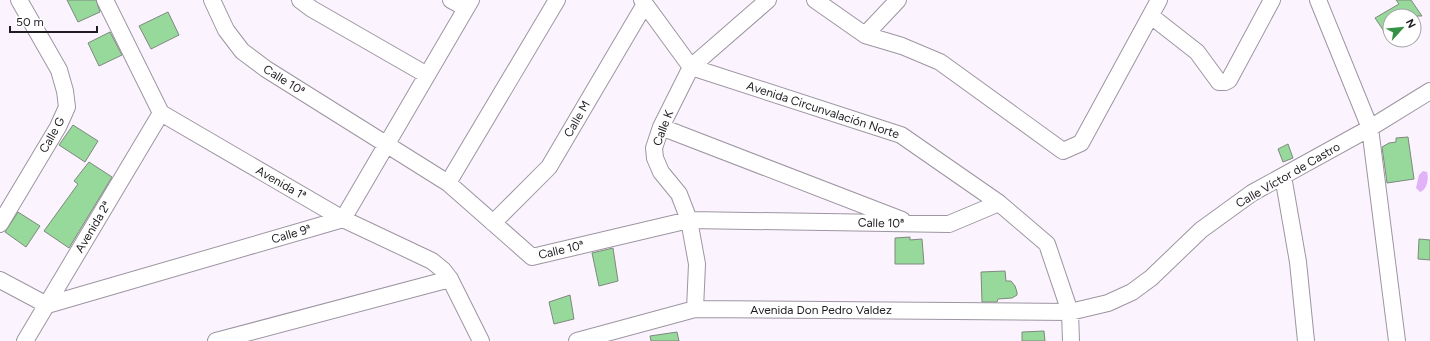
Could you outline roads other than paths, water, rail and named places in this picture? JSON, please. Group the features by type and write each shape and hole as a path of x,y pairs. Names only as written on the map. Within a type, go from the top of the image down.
{"street":[{"name":"Calle G","path":"0,224 58,126 66,107 65,91 59,70 20,0"},
{"path":"105,0 161,113"},
{"name":"Calle 10ª","path":"212,0 226,30 242,51 266,70 448,183 532,257 689,220 949,224 999,203"},
{"path":"300,0 312,9 427,75"},
{"path":"343,219 469,4 451,0"},
{"path":"448,183 557,0"},
{"name":"Calle K","path":"695,309 697,264 689,220 679,194 662,172 655,158 654,148 661,127 691,67 768,0"},
{"path":"815,0 865,35 902,46 940,62 1063,151 1081,143 1159,0"},
{"path":"865,35 898,0"},
{"path":"1151,16 1197,52 1219,82 1225,82 1229,80 1272,0"},
{"path":"1318,0 1370,128 1397,341"},
{"path":"643,2 691,67"},
{"name":"Calle M","path":"493,223 549,167 643,2"},
{"name":"Avenida Circunvalación Norte","path":"691,67 901,135 999,203 1047,244 1070,312 1071,341"},
{"name":"Calle Víctor de Castro","path":"1070,312 1108,303 1132,292 1151,278 1201,230 1252,193 1370,128 1430,91"},
{"name":"Avenida 1ª","path":"161,113 343,219 432,261 443,270 450,279 481,341"},
{"name":"Avenida 2ª","path":"25,341 161,113"},
{"path":"661,127 911,224"},
{"path":"1284,176 1298,262 1306,341"},
{"name":"Calle 9ª","path":"47,305 343,219"},
{"path":"216,341 450,279"},
{"path":"0,280 47,305"},
{"name":"Avenida Don Pedro Valdez","path":"577,341 695,309 1070,312"}]}
